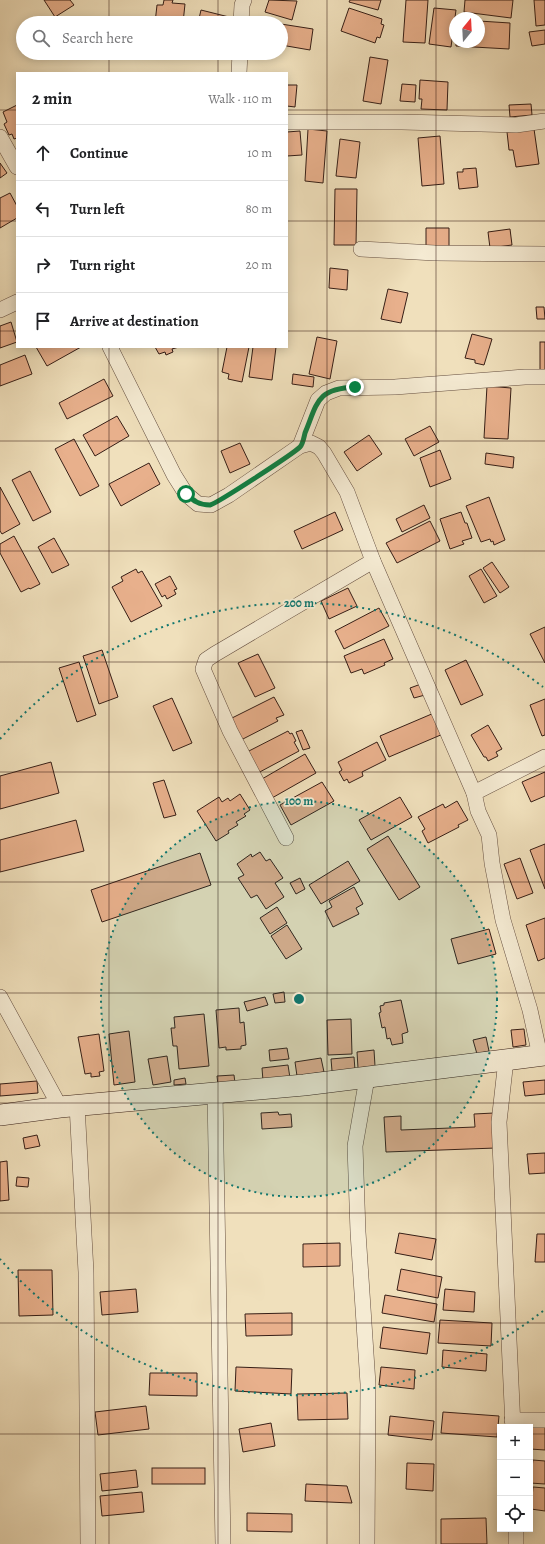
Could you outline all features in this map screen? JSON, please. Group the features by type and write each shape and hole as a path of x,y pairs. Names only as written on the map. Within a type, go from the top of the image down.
{"street":[{"path":"241,16 244,0"},
{"path":"239,72 240,60"},
{"path":"288,122 402,122 516,125 545,121"},
{"path":"0,137 4,153 16,166"},
{"path":"361,249 435,253 545,254"},
{"path":"0,310 16,302"},
{"path":"0,1115 68,1106 304,1085 543,1056 503,920 492,863 489,835 478,811 474,793 374,561 347,492 324,453 319,446 311,443 300,446 212,505 198,504 186,494 174,474 111,348"},
{"path":"300,446 318,400 326,393 339,388 395,388 525,377 545,377"},
{"path":"286,838 230,731 203,669 206,660 215,654 374,561"},
{"path":"474,793 545,757"},
{"path":"0,997 68,1106 86,1272 88,1544"},
{"path":"506,1060 499,1122 513,1423 545,1420"},
{"path":"367,1078 355,1146 358,1232 368,1384 367,1544"},
{"path":"215,1093 223,1544"},
{"path":"516,1532 516,1544"}],"building":[{"path":"44,0 70,0 74,5 57,16 54,16"},
{"path":"164,0 173,0 172,3 185,4 184,16 156,16 157,5 163,5"},
{"path":"269,0 297,1 292,20 288,19 288,16 278,16 265,12"},
{"path":"350,0 381,0 378,10 349,2"},
{"path":"406,0 428,0 425,43 403,42"},
{"path":"465,0 513,0 511,18 485,15 485,12 464,12"},
{"path":"534,0 545,0 545,25 536,26"},
{"path":"349,8 382,19 381,24 384,25 380,38 377,37 375,43 341,31"},
{"path":"434,8 456,10 456,12 449,12 449,47 429,44"},
{"path":"201,10 225,16 200,16"},
{"path":"485,21 510,23 509,49 485,48"},
{"path":"288,25 313,29 310,50 288,46"},
{"path":"545,30 545,44 532,46 529,32"},
{"path":"370,57 388,60 381,104 363,101"},
{"path":"420,80 448,82 447,110 421,109 422,99 419,99"},
{"path":"402,84 416,85 415,102 400,101"},
{"path":"288,85 297,85 295,107 288,106"},
{"path":"531,104 532,115 510,117 509,105"},
{"path":"16,106 16,138 14,139 12,134 9,135 4,124 7,122 3,112"},
{"path":"308,129 327,131 323,183 305,181"},
{"path":"534,129 539,164 516,167 513,150 509,150 507,132"},
{"path":"300,131 302,155 288,156 288,132"},
{"path":"440,136 444,184 422,186 418,138"},
{"path":"340,139 360,142 356,178 336,176"},
{"path":"0,163 7,173 0,178"},
{"path":"476,168 478,187 459,189 457,172 463,172 463,169"},
{"path":"335,189 357,189 356,245 334,245"},
{"path":"10,193 16,204 16,219 0,228 0,198"},
{"path":"426,228 449,228 449,249 426,248"},
{"path":"510,229 512,245 490,248 488,232"},
{"path":"330,268 348,270 347,290 329,288"},
{"path":"388,289 408,293 401,323 381,319"},
{"path":"536,307 544,307 545,319 537,319"},
{"path":"11,322 16,342 0,348 0,326"},
{"path":"472,334 492,339 484,365 475,363 475,360 465,358"},
{"path":"317,337 337,341 330,379 309,374"},
{"path":"540,342 545,342 545,373 540,373"},
{"path":"37,348 79,348 47,366"},
{"path":"156,348 176,348 172,349 173,352 166,355 165,352 159,354"},
{"path":"227,348 249,348 242,382 228,379 229,374 222,372"},
{"path":"253,348 276,348 272,380 249,377"},
{"path":"25,355 32,374 0,386 0,365"},
{"path":"293,374 314,377 313,387 292,384"},
{"path":"104,379 113,396 67,419 59,403"},
{"path":"487,386 511,388 508,439 484,438"},
{"path":"117,416 129,436 95,456 83,435"},
{"path":"430,426 439,442 414,456 405,439"},
{"path":"369,435 382,454 357,471 344,452"},
{"path":"74,439 99,486 80,496 55,449"},
{"path":"240,443 250,464 230,473 221,451"},
{"path":"440,450 451,479 430,487 420,458"},
{"path":"486,453 514,457 513,468 485,464"},
{"path":"149,463 160,484 121,506 109,484"},
{"path":"30,471 51,512 33,521 12,480"},
{"path":"0,487 20,524 2,534 0,531"},
{"path":"489,497 505,540 494,545 493,541 491,542 490,539 481,542 466,506"},
{"path":"424,505 430,518 402,532 396,519"},
{"path":"335,512 343,530 302,549 294,531"},
{"path":"461,512 465,523 467,523 472,538 462,541 464,544 450,549 440,519"},
{"path":"430,521 440,541 397,563 386,543"},
{"path":"14,536 40,584 21,592 0,553 0,544"},
{"path":"54,538 69,565 52,573 38,547"},
{"path":"492,562 509,587 500,593 483,568"},
{"path":"136,569 138,573 142,571 162,606 131,622 112,587 123,581 121,577"},
{"path":"481,569 497,596 484,603 469,576"},
{"path":"170,576 177,589 174,590 176,594 167,599 165,595 162,597 155,584"},
{"path":"348,588 357,606 329,619 321,601"},
{"path":"379,608 389,626 344,649 335,631"},
{"path":"545,627 545,663 530,634"},
{"path":"384,639 393,659 384,663 385,665 364,674 362,669 351,673 344,656"},
{"path":"102,650 118,697 99,704 83,656"},
{"path":"258,654 275,688 255,697 238,663"},
{"path":"466,660 483,695 461,705 445,670"},
{"path":"79,662 96,715 77,722 59,668"},
{"path":"421,684 425,695 414,698 410,688"},
{"path":"274,697 284,715 276,718 278,721 241,740 230,719"},
{"path":"172,698 192,743 173,751 153,706"},
{"path":"545,699 545,735 542,736 530,705"},
{"path":"434,713 443,734 389,757 380,736"},
{"path":"488,725 502,749 496,752 498,756 488,761 471,735"},
{"path":"302,730 310,748 303,750 296,732"},
{"path":"288,731 290,734 292,733 296,741 294,742 299,751 256,774 245,753"},
{"path":"377,742 386,760 362,772 363,776 349,783 347,779 344,781 339,772 342,770 338,762"},
{"path":"305,754 316,773 272,798 262,779"},
{"path":"51,762 59,793 0,809 0,776"},
{"path":"545,772 545,796 531,802 522,782"},
{"path":"164,780 176,815 164,818 153,783"},
{"path":"322,782 334,801 291,825 280,805"},
{"path":"240,794 250,810 244,814 246,816 236,822 238,825 216,841 197,811 219,797 222,802 228,798 230,801"},
{"path":"400,797 412,817 371,840 359,820"},
{"path":"457,801 468,820 458,825 459,827 428,843 422,831 425,829 418,817 443,804 445,808"},
{"path":"76,820 84,851 0,872 0,840"},
{"path":"388,836 420,887 399,900 367,849"},
{"path":"545,844 545,889 530,850"},
{"path":"260,852 266,861 270,859 283,878 275,883 284,897 266,909 257,895 251,898 238,878 244,875 237,864 251,854 252,857"},
{"path":"200,853 211,885 102,922 91,890"},
{"path":"520,858 533,893 517,899 504,864"},
{"path":"348,861 360,881 321,904 309,885"},
{"path":"300,878 305,889 296,894 290,883"},
{"path":"354,887 363,904 356,908 359,914 333,927 325,911 332,907 329,901"},
{"path":"277,907 287,923 270,934 260,918"},
{"path":"545,918 545,958 538,961 526,925"},
{"path":"287,925 302,949 286,959 271,936"},
{"path":"489,929 496,954 458,964 451,939"},
{"path":"284,992 285,1002 275,1003 273,994"},
{"path":"265,997 268,1005 247,1011 244,1002"},
{"path":"401,1000 408,1032 402,1034 403,1043 392,1045 390,1038 387,1039 385,1027 382,1028 379,1013 381,1012 380,1006 384,1005 384,1003"},
{"path":"239,1008 240,1023 244,1022 246,1045 241,1046 241,1049 226,1050 226,1047 219,1048 216,1010"},
{"path":"204,1014 209,1066 179,1069 177,1046 173,1046 171,1028 175,1028 174,1017"},
{"path":"351,1019 352,1054 328,1055 327,1020"},
{"path":"524,1029 526,1045 513,1047 511,1030"},
{"path":"129,1031 135,1082 114,1085 109,1034"},
{"path":"99,1034 104,1071 99,1072 100,1076 91,1077 91,1073 85,1074 78,1037"},
{"path":"486,1037 489,1051 477,1054 473,1040"},
{"path":"287,1048 289,1059 270,1061 269,1050"},
{"path":"374,1050 375,1066 358,1068 357,1052"},
{"path":"167,1056 171,1082 153,1085 148,1059"},
{"path":"354,1057 355,1070 332,1071 331,1059"},
{"path":"321,1058 324,1072 297,1076 295,1062"},
{"path":"288,1065 290,1078 263,1081 262,1068"},
{"path":"234,1075 235,1083 218,1085 217,1076"},
{"path":"185,1078 186,1084 174,1085 174,1080"},
{"path":"545,1080 545,1094 525,1096 523,1082"},
{"path":"37,1081 38,1093 0,1096 0,1084"},
{"path":"278,1112 279,1115 291,1114 292,1127 262,1129 261,1113"},
{"path":"494,1113 496,1148 386,1152 384,1117 401,1116 401,1130 475,1127 474,1114"},
{"path":"37,1135 40,1146 25,1149 23,1138"},
{"path":"545,1153 545,1173 529,1174 527,1154"},
{"path":"7,1161 9,1200 0,1201 0,1162"},
{"path":"17,1177 29,1178 28,1187 16,1186"},
{"path":"399,1233 436,1239 432,1260 395,1253"},
{"path":"537,1234 545,1234 545,1262 535,1262"},
{"path":"340,1243 340,1266 303,1267 303,1244"},
{"path":"401,1269 442,1277 438,1298 397,1290"},
{"path":"18,1270 52,1270 53,1315 19,1316"},
{"path":"136,1289 138,1312 102,1315 100,1292"},
{"path":"445,1289 475,1292 474,1312 443,1310"},
{"path":"385,1295 437,1304 434,1322 382,1313"},
{"path":"292,1313 292,1335 246,1336 245,1314"},
{"path":"440,1320 492,1323 491,1346 438,1343"},
{"path":"383,1327 430,1333 427,1354 380,1348"},
{"path":"443,1350 487,1354 486,1371 442,1367"},
{"path":"236,1367 292,1369 291,1394 235,1391"},
{"path":"381,1367 415,1370 414,1389 379,1385"},
{"path":"150,1373 197,1373 197,1396 149,1395"},
{"path":"347,1393 348,1419 298,1420 297,1394"},
{"path":"146,1406 149,1429 98,1435 95,1412"},
{"path":"443,1412 499,1416 498,1424 497,1424 497,1437 441,1433"},
{"path":"390,1416 434,1421 432,1440 388,1435"},
{"path":"271,1423 275,1446 243,1452 239,1429"},
{"path":"533,1427 545,1427 545,1450 533,1449"},
{"path":"533,1460 545,1461 545,1484 533,1483"},
{"path":"407,1463 434,1464 433,1491 406,1489"},
{"path":"152,1468 205,1468 205,1484 152,1484"},
{"path":"136,1470 138,1487 102,1491 100,1474"},
{"path":"306,1484 347,1486 352,1503 305,1501"},
{"path":"533,1487 545,1488 545,1511 533,1509"},
{"path":"142,1492 144,1512 102,1516 100,1496"},
{"path":"247,1513 292,1514 292,1532 247,1531"},
{"path":"486,1518 487,1544 441,1544 441,1519"}],"route":[{"path":"186,494 198,504 212,505 229,495 300,446 318,400 326,393 339,388 355,387"}]}
